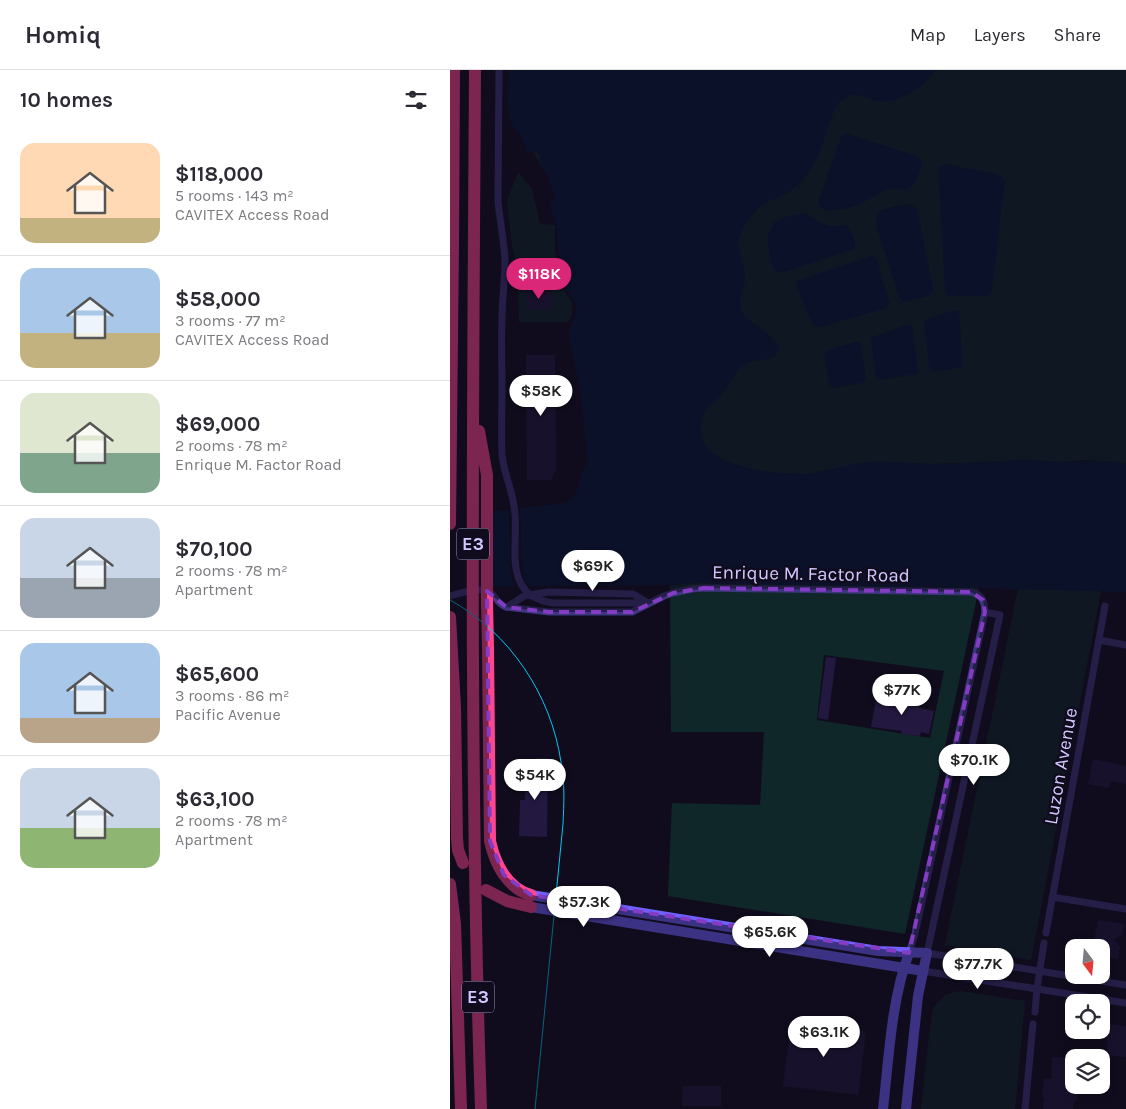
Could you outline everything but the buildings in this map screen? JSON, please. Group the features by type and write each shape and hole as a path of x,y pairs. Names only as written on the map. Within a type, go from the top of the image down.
{"highway":[{"name":"E3","path":"450,524 454,70"},
{"name":"E3","path":"475,70 473,602 468,866 480,889 481,1109"},
{"path":"473,402 487,475 490,841 496,861 504,875 531,901"},
{"path":"450,617 455,707 457,838 458,850 468,866"},
{"name":"E3","path":"450,884 455,924 461,1109"},
{"path":"480,889 507,901 531,901"}],"main road":[{"path":"531,901 878,951 927,953 918,996 906,1109"},
{"path":"531,901 923,971"},
{"path":"883,1109 896,999 903,967 909,952"}],"street":[{"path":"498,70 498,191 505,261 502,306 502,445 504,465 513,498 515,514 518,576 524,588 539,600 554,603 649,603"},
{"name":"Enrique M. Factor Road","path":"506,607 549,612 632,612 664,596 704,588 975,592 983,600 985,612"},
{"path":"450,596 476,590 486,591 492,594 500,605 506,607 524,596 548,592 633,594 649,603"},
{"name":"Luzon Avenue","path":"1046,932 1105,606"},
{"path":"909,952 915,934 985,612 1000,615 927,953 1126,985"},
{"path":"1099,640 1126,645"},
{"path":"1052,897 1126,909"},
{"path":"1034,1012 1044,943"},
{"path":"923,971 1126,1003"},
{"path":"1025,1109 1033,1024"}],"highlighted area":[{"path":"704,588 971,592 983,600 985,612 909,953 531,895 504,875 490,841 487,591 506,607 549,612 632,612 673,593"}],"green space":[{"path":"509,70 1126,70 1126,464 1087,460 931,464 869,462 807,474 699,471 629,173 541,166 509,111"},
{"path":"518,172 532,189 540,224 555,225 555,249 563,289 572,302 572,315 568,322 519,322 518,275 512,245 507,201"},
{"path":"694,583 979,588 905,934 668,896 672,803 760,805 764,732 671,732 670,585","holes":["824,655 944,671 930,738 817,720"]},
{"path":"1018,589 1101,591 1031,960 945,945"},
{"path":"961,991 1025,1001 1015,1109 921,1109 933,1008 946,994"}],"water":[{"path":"509,70 935,70 918,89 894,100 878,101 852,95 839,102 834,110 818,156 807,175 791,191 764,204 754,213 742,230 739,249 745,279 740,299 740,308 747,318 779,345 778,352 771,358 749,362 738,371 724,392 705,413 701,429 704,442 713,453 727,461 761,470 794,474 814,473 853,464 877,462 943,464 1036,460 1062,462 1102,461 1126,464 1126,592 694,583 670,585 503,586 450,589 450,517 564,503 575,494 583,471 588,463 581,393 569,336 576,306 566,289 563,278 555,217 553,217 550,202 555,198 547,175 539,164 541,157 537,152 526,150 522,138 509,117"},
{"path":"843,134 917,156 922,164 913,185 906,189 888,189 852,207 825,211 819,205 819,199"},
{"path":"946,164 997,174 1005,182 992,290 991,294 987,296 950,296 946,294 938,168"},
{"path":"909,204 917,209 933,287 932,292 928,296 905,302 899,297 877,228 876,217 879,211"},
{"path":"806,213 827,225 847,226 851,230 855,249 785,272 777,272 771,264 767,238 774,222 788,216"},
{"path":"870,256 875,257 877,260 890,304 887,308 821,327 815,326 812,323 796,283 799,280"},
{"path":"955,310 959,312 963,366 931,371 929,368 924,321"},
{"path":"909,324 913,328 917,374 878,380 876,377 872,337"},
{"path":"859,342 861,345 865,382 835,388 831,387 824,355 827,350"}],"pier":[{"path":"520,506 522,569 525,580 533,589 517,589 510,570 509,508"},
{"path":"491,510 491,590 450,592 450,515"}],"tram line":[{"path":"450,600 472,614 491,630 509,648 524,668 548,713 556,737 561,762 564,785 563,824 535,1109"}]}
